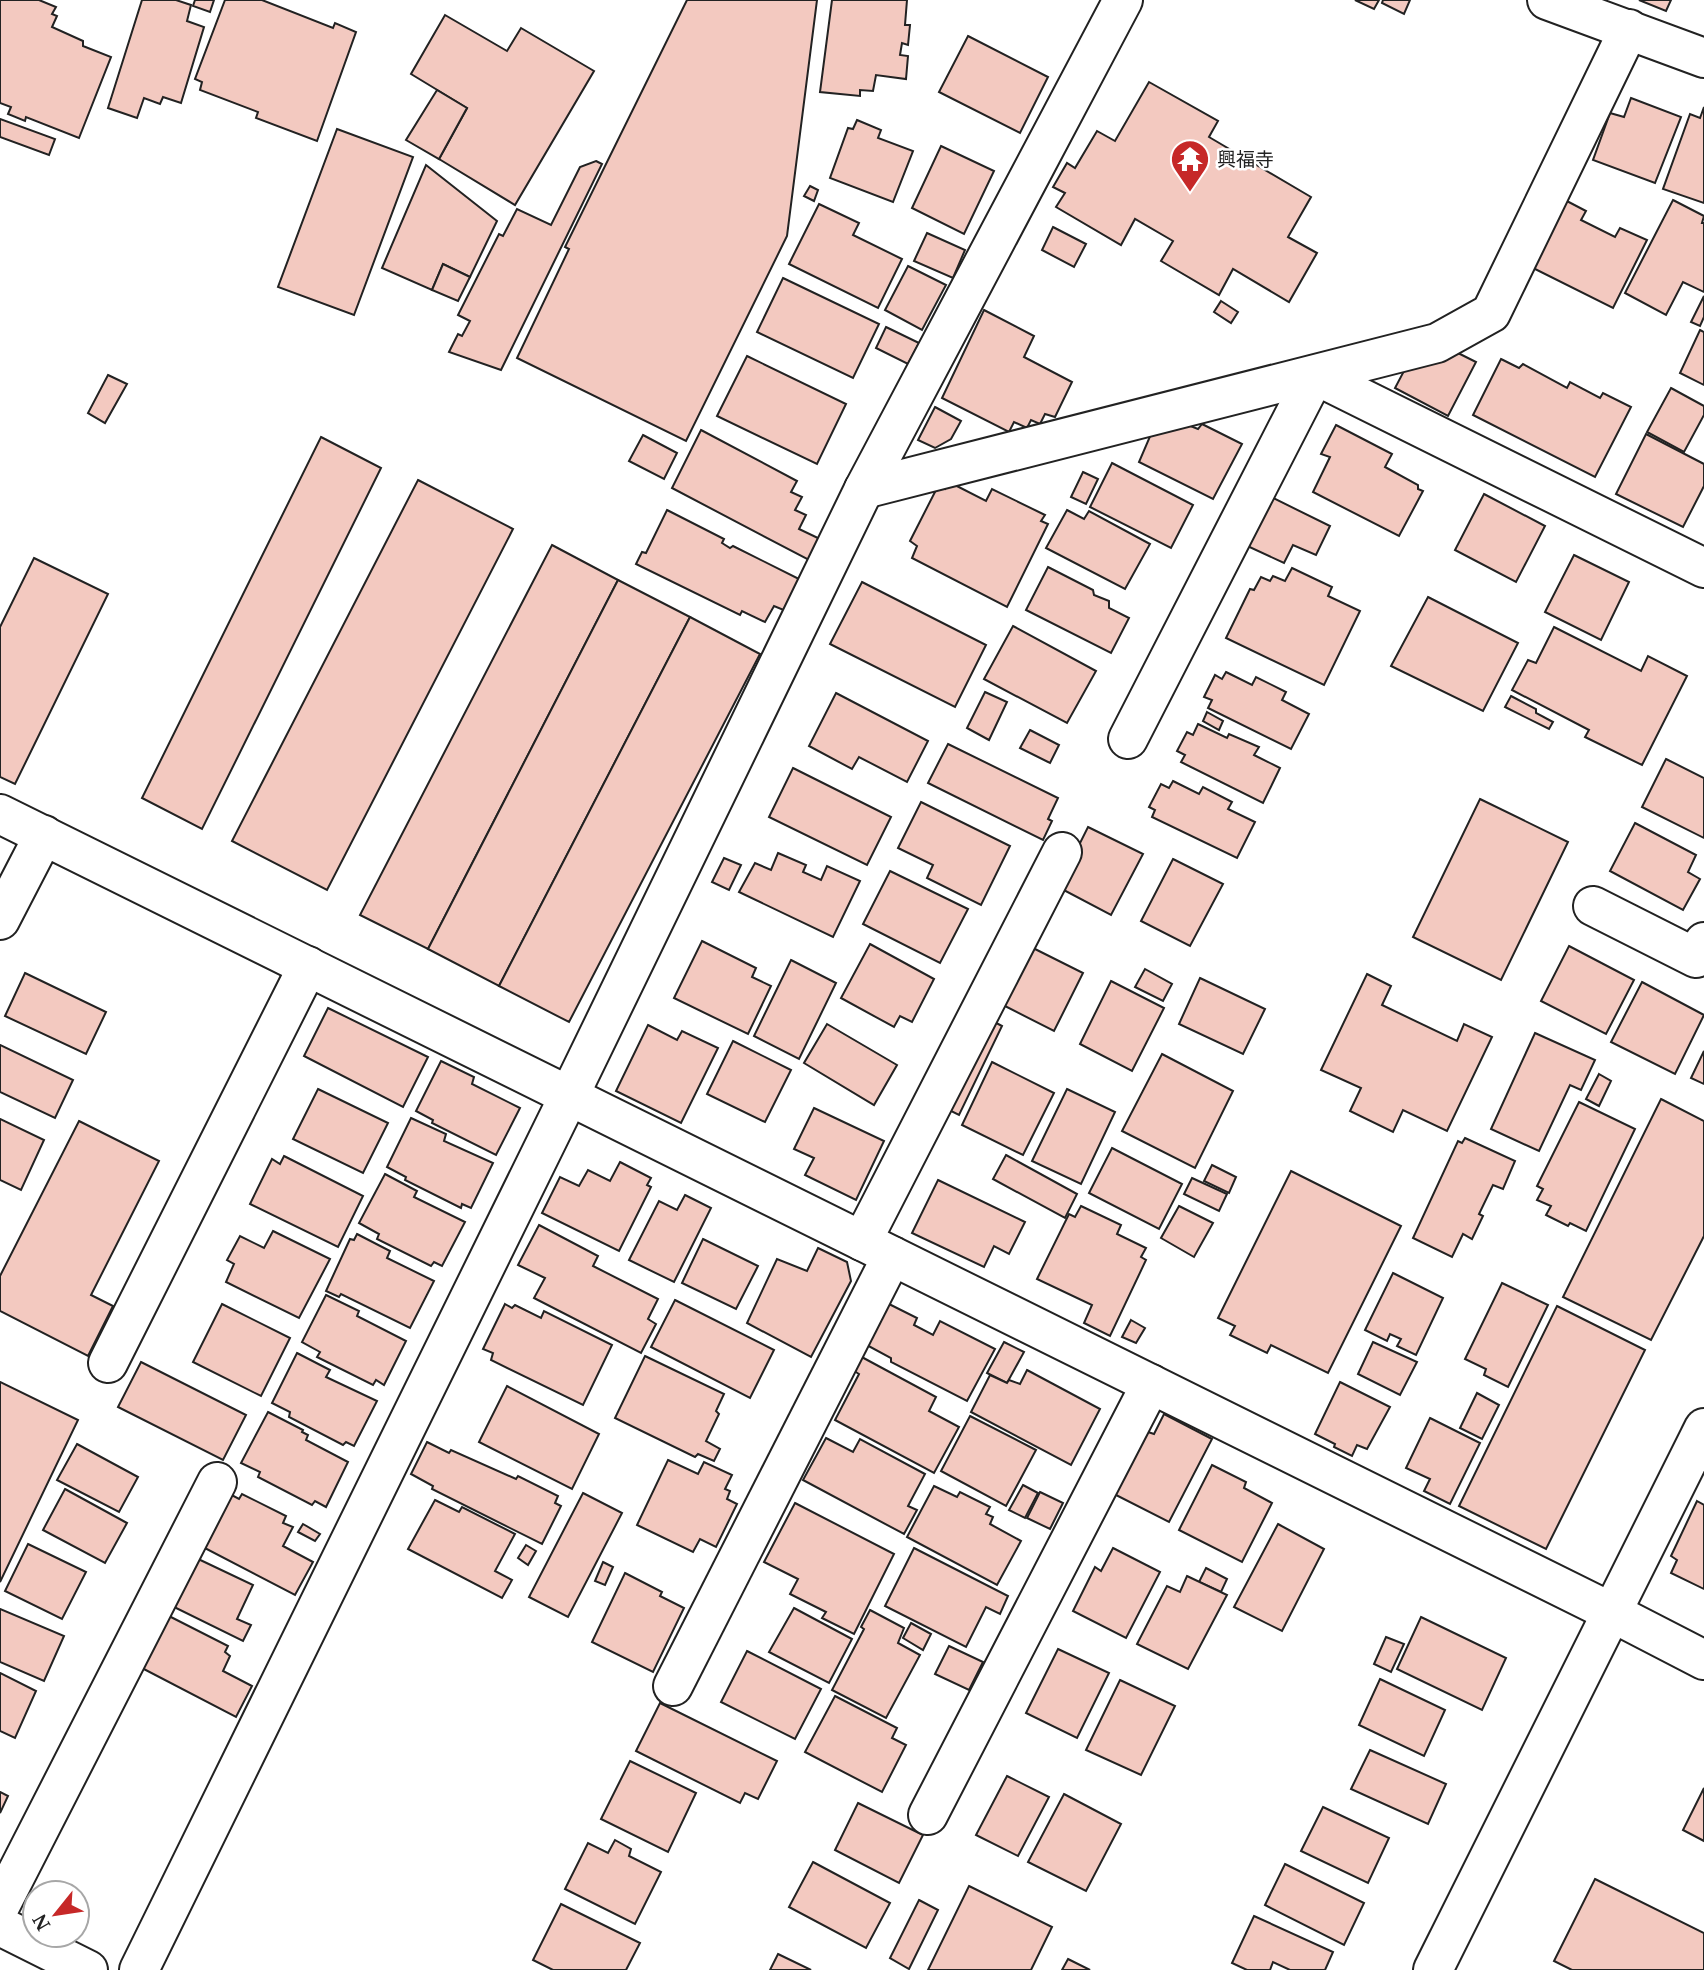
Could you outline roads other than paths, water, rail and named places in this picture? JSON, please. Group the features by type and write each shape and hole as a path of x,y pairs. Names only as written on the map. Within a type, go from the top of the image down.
{"street":[{"path":"139,1970 864,489 1123,0"},
{"path":"1547,0 1704,58"},
{"path":"864,489 1437,343 1491,313 1629,29"},
{"path":"1315,375 1704,568"},
{"path":"1128,739 1315,375"},
{"path":"0,814 1704,1660"},
{"path":"0,920 44,835"},
{"path":"673,1686 1062,852"},
{"path":"1593,906 1696,958 1704,942"},
{"path":"108,1363 309,966"},
{"path":"928,1815 1151,1384"},
{"path":"1433,1970 1704,1428"},
{"path":"0,1906 217,1482"},
{"path":"0,1926 88,1970"}],"place":[{"name":"興福寺","path":"1190,193"}]}
